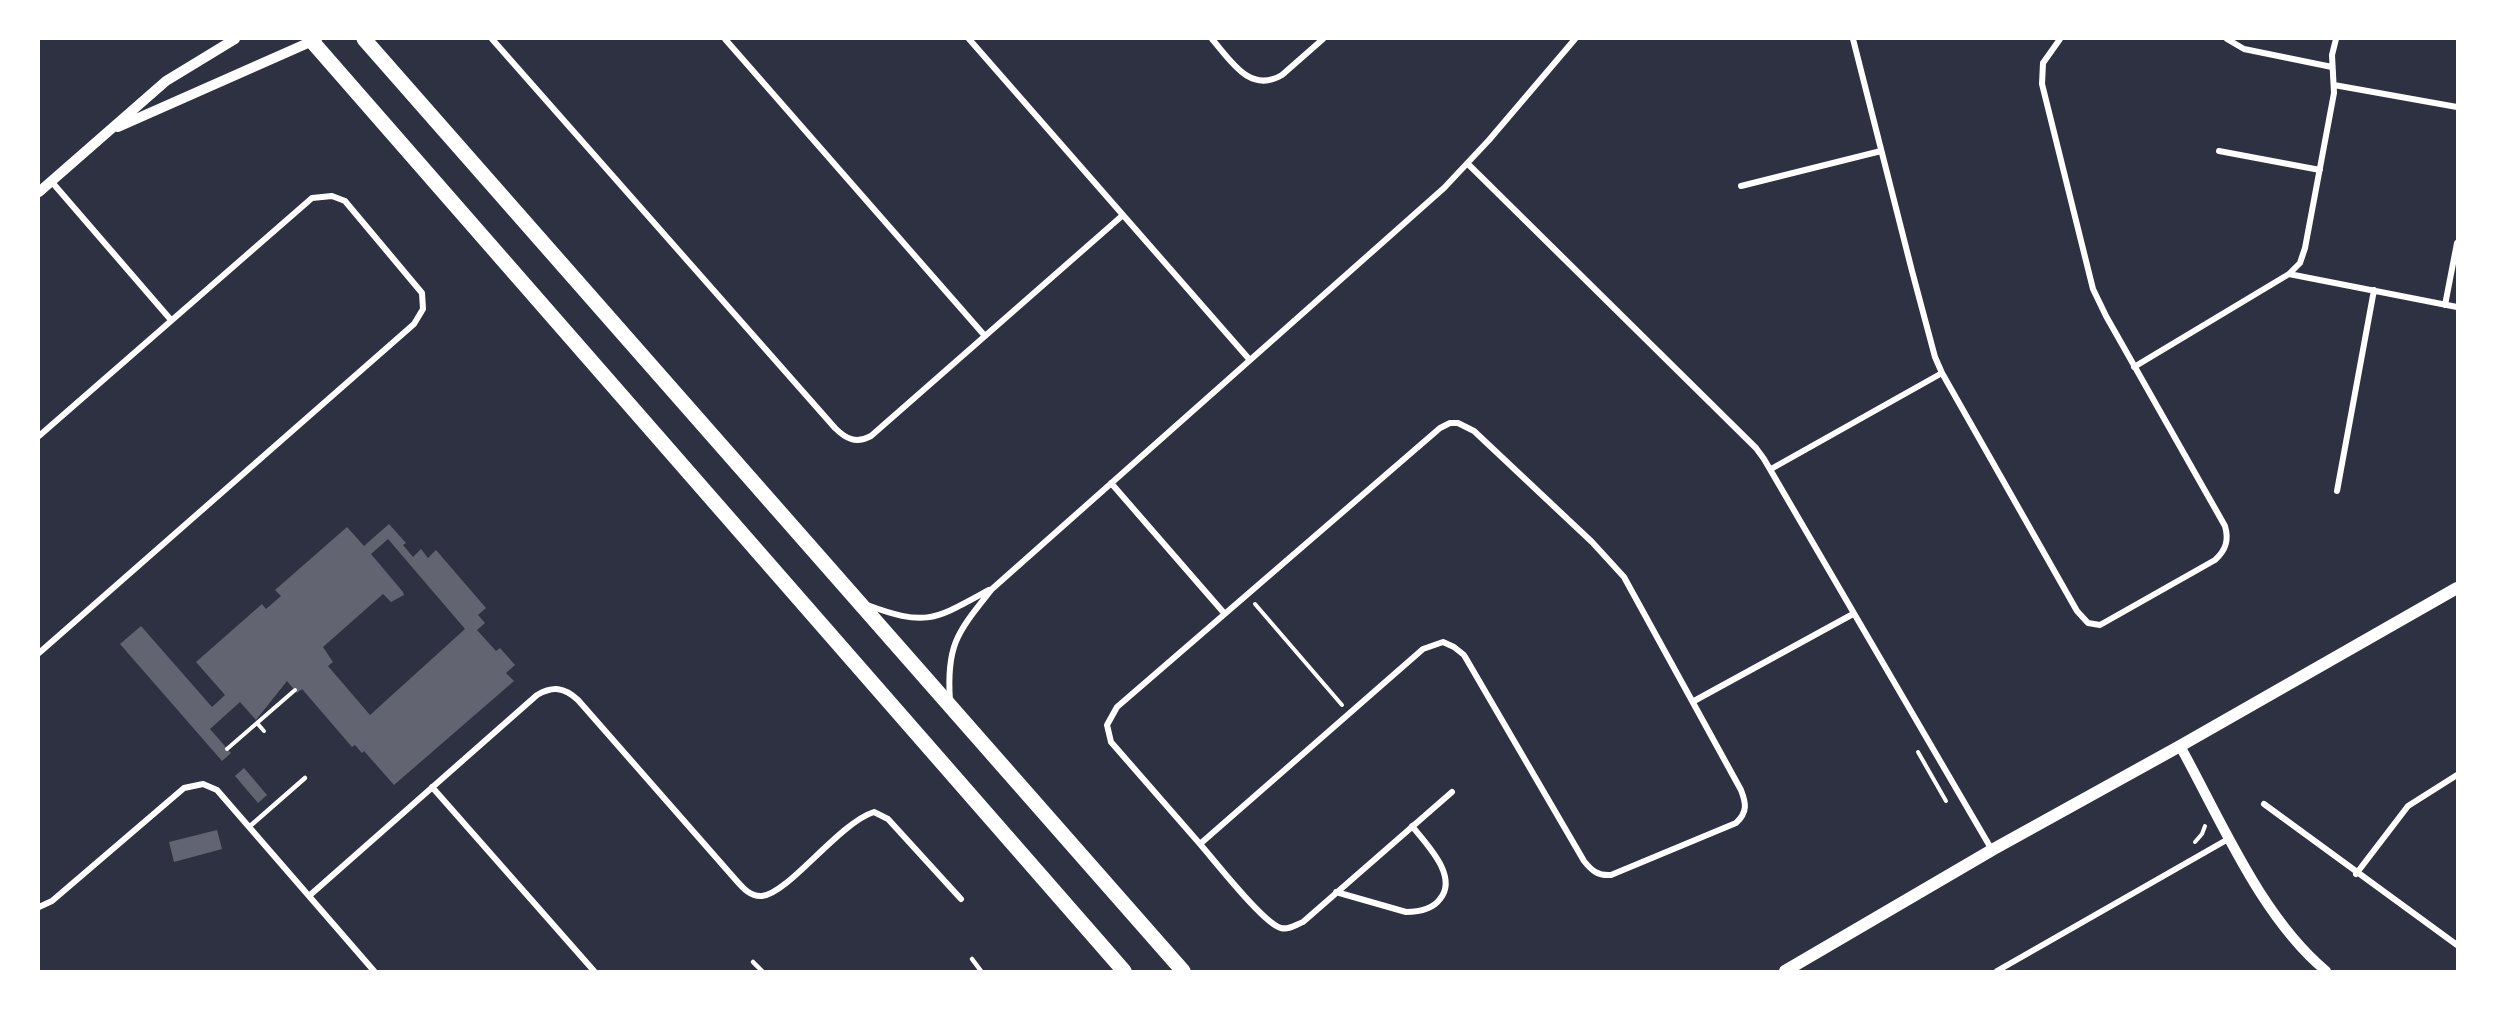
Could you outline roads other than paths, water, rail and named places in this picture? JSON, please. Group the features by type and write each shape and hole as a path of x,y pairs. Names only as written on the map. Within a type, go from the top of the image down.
{"main road":[{"path":"364,39 1183,971"},
{"path":"313,40 1124,971"},
{"path":"1785,971 1992,850 2457,588"},
{"path":"1792,971 1819,953"}],"street":[{"path":"39,192 177,73 235,39"},
{"path":"492,39 846,437 859,441 871,436 1124,215"},
{"path":"725,39 985,336"},
{"path":"969,39 1249,359"},
{"path":"1212,39 1244,75 1261,81 1276,79 1282,75 1323,39"},
{"path":"950,705 948,674 950,655 967,621 992,589 1443,188 1468,164 1575,39"},
{"path":"1853,39 1935,357 1942,374 2077,611 2088,623 2100,625 2215,560 2227,545 2228,535 2093,289 2042,84 2043,63 2060,39"},
{"path":"2227,39 2244,49 2332,67"},
{"path":"2134,367 2289,274 2303,256 2334,85 2332,67 2336,39"},
{"path":"109,130 313,40"},
{"path":"2334,85 2457,107"},
{"path":"1741,186 1881,151"},
{"path":"2219,151 2320,170"},
{"path":"1468,164 1756,448 1771,469 1853,614 1992,850"},
{"path":"51,181 171,320"},
{"path":"39,436 306,201 325,195 339,198 350,206 417,284 424,298 423,309 414,324 39,653"},
{"path":"2445,305 2457,243"},
{"path":"2289,274 2457,307"},
{"path":"2337,491 2374,290"},
{"path":"1771,469 1942,374"},
{"path":"1200,844 1423,649 1443,642 1454,647 1464,656 1584,861 1596,873 1603,876 1611,874 1736,823 1744,814 1746,804 1741,789 1624,577 1611,561 1474,431 1458,423 1450,423 1440,428 1224,613 1118,707 1107,725 1110,742 1200,844 1263,915 1282,929 1302,922 1452,792"},
{"path":"1111,483 1224,613"},
{"path":"861,603 914,619 933,618 992,589"},
{"path":"1694,701 1853,614"},
{"path":"309,896 537,695 555,688 564,689 578,700 735,879 752,894 761,896 778,889 854,821 874,812 888,819 961,899"},
{"path":"2180,746 2230,838 2281,923 2308,955 2326,971"},
{"path":"2356,874 2408,806 2457,775"},
{"path":"39,907 52,901 179,791 189,785 203,784 217,790 374,971"},
{"path":"432,787 594,971"},
{"path":"2264,804 2356,874 2457,945"},
{"path":"1336,892 1406,912 1418,912 1439,901 1445,892 1445,873 1412,826"},
{"path":"1997,971 2230,838"}],"lane":[{"path":"249,827 305,778"},
{"path":"972,959 981,971"},
{"path":"753,962 762,971"}]}
